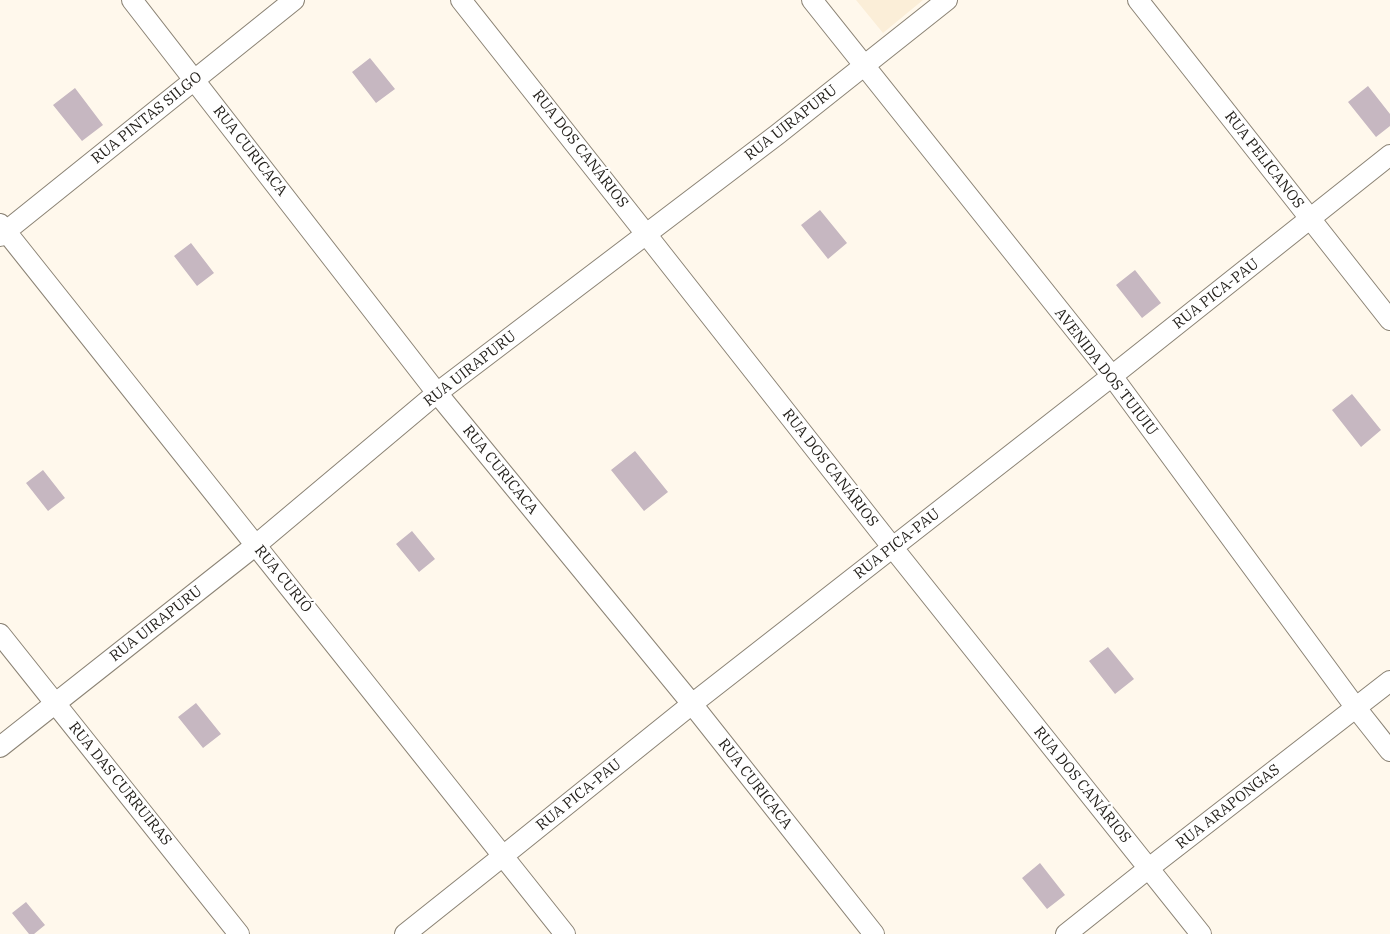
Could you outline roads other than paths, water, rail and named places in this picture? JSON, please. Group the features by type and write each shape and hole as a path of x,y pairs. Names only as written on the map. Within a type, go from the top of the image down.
{"street":[{"name":"RUA CURICACA","path":"132,0 436,393 692,704 874,934"},
{"name":"RUA PINTAS SILGO","path":"2,230 294,0"},
{"name":"RUA DOS CANÁRIOS","path":"462,0 893,548 1201,934"},
{"name":"AVENIDA DOS TUIUIU","path":"812,0 1112,376 1356,708 1390,751"},
{"name":"RUA UIRAPURU","path":"0,747 256,545 436,393 778,134 947,0"},
{"name":"RUA PELICANOS","path":"1138,0 1390,320"},
{"name":"RUA PICA-PAU","path":"405,934 692,704 1112,376 1390,155"},
{"name":"RUA CURIÓ","path":"2,230 256,545 565,934"},
{"name":"RUA DAS CURRUIRAS","path":"0,634 239,934"},
{"name":"RUA ARAPONGAS","path":"1066,934 1390,681"}]}
